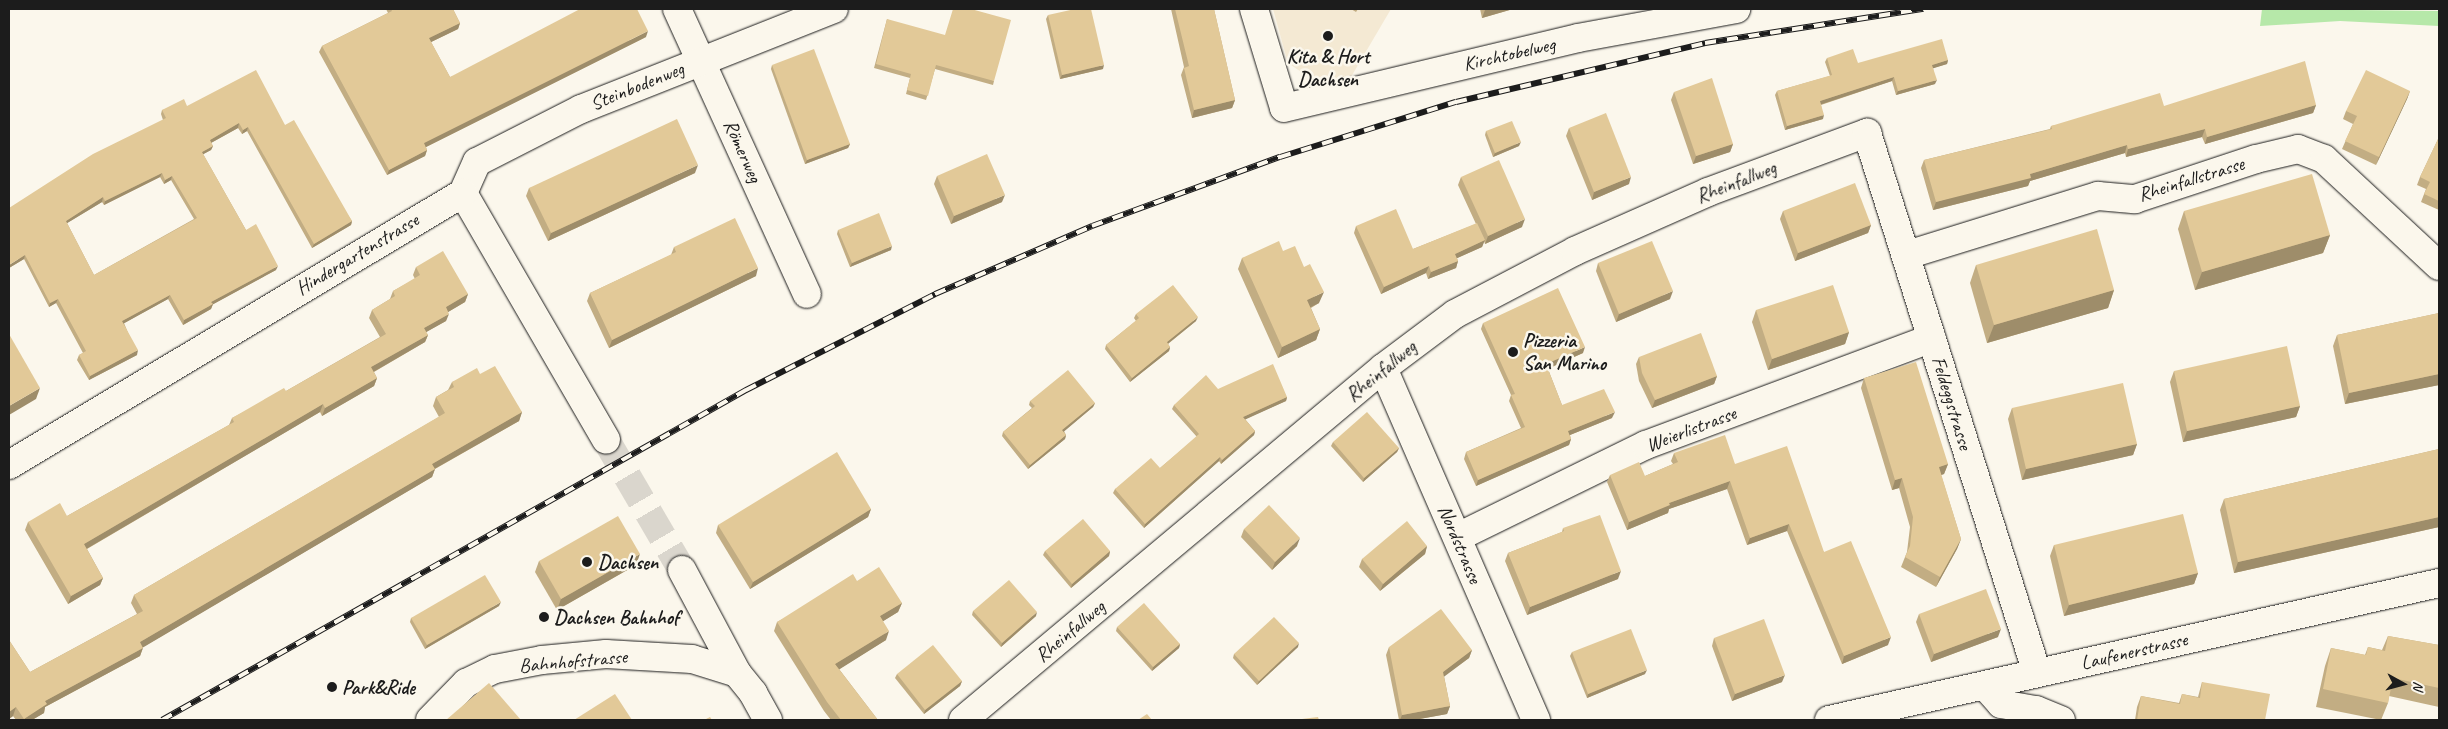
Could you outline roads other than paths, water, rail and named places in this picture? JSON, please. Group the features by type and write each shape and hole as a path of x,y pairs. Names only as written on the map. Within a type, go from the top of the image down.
{"street":[{"name":"Römerweg","path":"676,9 808,294"},
{"name":"Steinbodenweg","path":"463,193 477,162 581,108 699,60 834,9"},
{"name":"Kirchtobelweg","path":"1254,9 1284,108 1578,38 1736,9"},
{"name":"Feldeggstrasse","path":"1867,133 1907,255 2037,673"},
{"name":"Rheinfallweg","path":"963,720 1383,368 1455,314 1575,251 1708,192 1867,133"},
{"name":"Rheinfallstrasse","path":"1907,255 2098,196 2135,199 2256,159 2298,149 2324,159 2439,266"},
{"path":"463,193 606,440"},
{"name":"Hindergartenstrasse","path":"9,465 463,193"},
{"name":"Weierlistrasse","path":"1458,537 1646,445 1932,338"},
{"name":"Nordstrasse","path":"1383,368 1536,720"},
{"path":"682,570 737,672 753,692 768,720"},
{"name":"Laufenerstrasse","path":"1829,720 2439,583"},
{"name":"Bahnhofstrasse","path":"430,720 466,683 480,675 542,660 606,654 664,657 715,664 737,672"},
{"path":"1985,686 2001,704 2036,710 2061,720"}],"tunnel":[{"path":"606,440 682,570"}],"railway":[{"path":"162,720 746,390 935,294 1092,226 1280,157 1456,102 1705,43 1923,9"}],"place":[{"name":"Kita & Hort Dachsen","path":"1328,36"},
{"name":"Pizzeria San Marino","path":"1513,352"},
{"name":"Dachsen","path":"587,562"},
{"name":"Dachsen Bahnhof","path":"544,617"},
{"name":"Park&Ride","path":"332,687"}]}
